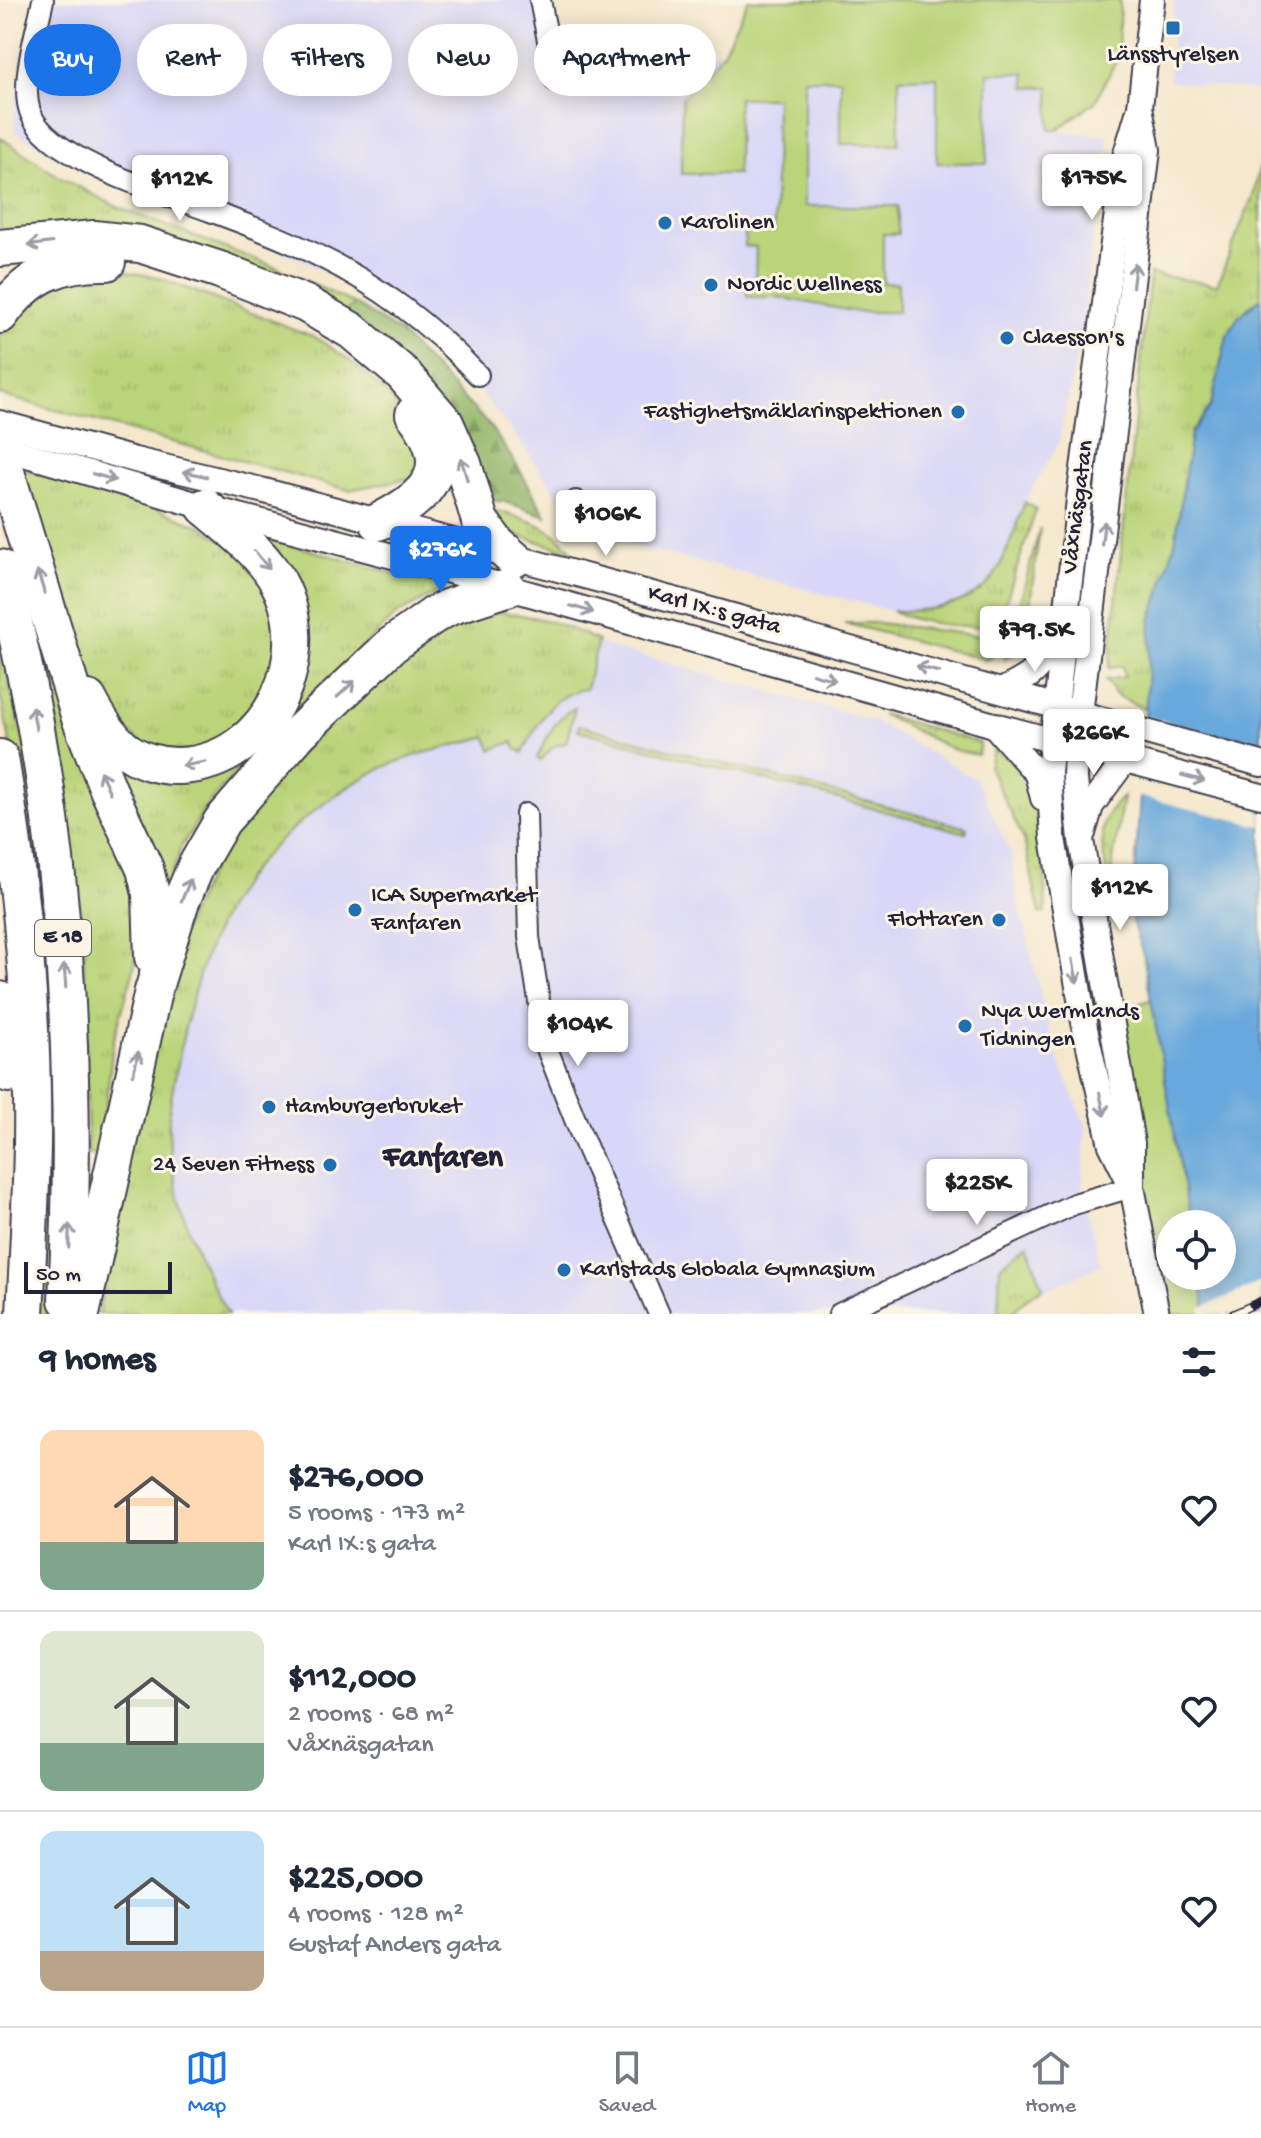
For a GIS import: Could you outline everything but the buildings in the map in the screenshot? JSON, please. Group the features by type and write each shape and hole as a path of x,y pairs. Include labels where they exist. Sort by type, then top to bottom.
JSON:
{"highway":[{"path":"0,248 94,239 140,244 220,270 306,304 352,331 403,374 445,423 463,464 480,521 497,544 511,574 441,611 392,645 300,732 222,821 196,866 180,904 153,991 81,1314"},
{"path":"0,315 20,289 53,269 95,261 125,262 174,274 305,324 353,355 382,380 409,408 430,441 434,470 430,484 410,505 378,522"},
{"path":"10,441 62,654 92,752 145,869 154,929 153,991"},
{"path":"62,654 108,731 124,748 147,761 173,767 192,766 213,760 250,738 282,695 292,644 291,620 285,596 275,576 243,538 205,507"},
{"name":"E 18","path":"0,568 34,716 62,933 72,1148 66,1314"},
{"name":"E 18","path":"0,758 23,938 29,1024 32,1142 25,1314"},
{"path":"0,1000 28,1243"}],"street":[{"path":"43,0 27,80 30,113 45,135 92,165 316,254 390,297 443,337 478,375"},
{"path":"540,0 545,24"},
{"name":"Våxnäsgatan","path":"1132,1187 1111,1145 1085,1028 1053,838 1049,772 1124,160 1140,107 1152,0"},
{"name":"Våxnäsgatan","path":"1140,107 1148,150 1076,747 1075,779 1081,840 1132,1143 1132,1187 1157,1314"},
{"name":"Karl IX:s gata","path":"10,441 205,507 511,574 701,607 1261,764"},
{"name":"Karl IX:s gata","path":"10,441 378,522 511,574 994,725 1261,796"},
{"path":"1003,690 1030,677 1043,664 1067,606"},
{"path":"994,725 1037,774 1053,838"},
{"path":"1081,840 1091,806 1125,760"},
{"path":"526,814 529,937 546,1046 659,1314"},
{"path":"839,1314 1074,1204 1132,1187"}],"shaded area":[{"path":"34,0 540,0 545,24 534,24 534,96 776,98 774,232 756,246 755,285 747,296 777,297 858,312 898,311 898,284 883,283 883,234 898,206 804,206 804,79 841,79 899,144 899,78 937,77 938,163 987,162 987,73 1026,73 1049,87 1050,130 1109,136 1084,317 1059,442 1025,502 996,574 972,596 916,612 892,611 584,533 517,437 465,373 387,304 303,260 91,176 15,132 24,56 24,96 121,96 121,24 30,24"},
{"path":"1174,0 1261,0 1261,91 1169,81"},
{"path":"582,639 874,721 976,779 1011,854 1016,891 1053,1047 1086,1126 1082,1192 1101,1265 1028,1297 1011,1314 228,1314 207,1277 187,1230 174,1174 169,1129 175,1079 196,978 236,892 291,830 330,799 373,773 427,752"}],"green space":[{"path":"748,0 1120,0 1118,57 1095,102 1057,130 1050,130 1049,87 1026,87 1025,73 988,73 987,163 937,163 937,77 899,78 899,144 841,144 841,79 804,79 804,206 898,206 898,234 883,234 883,283 898,283 898,312 858,312 777,297 747,297 747,285 755,285 756,247 745,246 745,232 774,232 776,98 738,98 737,174 681,174 682,98 716,96 716,60 723,52"},
{"path":"0,137 59,177 117,207 278,268 355,304 342,314 309,296 0,233"},
{"path":"1261,159 1261,298 1249,306 1227,336 1211,406 1191,433 1175,543 1151,621 1146,710 1116,695 1106,680 1125,677 1122,666 1109,668 1150,274 1217,285 1254,193"},
{"path":"87,271 123,271 157,277 315,337 349,360 386,393 407,418 422,446 417,482 410,478 349,490 0,395 0,337 6,324 27,295"},
{"path":"355,304 399,332 489,425 546,516 505,502 482,499 342,314"},
{"path":"18,467 137,501 203,527 258,566 282,631 261,710 205,750 152,753 102,707"},
{"path":"1025,502 1036,510 1000,619 993,626 942,624 892,611 936,608 978,592 997,571"},
{"path":"497,511 548,529 573,552 510,533 486,512"},
{"path":"1040,528 1026,633 1017,650 1005,659"},
{"path":"254,534 444,588 395,616 285,721 296,690"},
{"path":"37,597 126,846 141,930 113,1043 100,1155 88,1154 83,924 35,638"},
{"path":"495,612 548,621 598,641 586,689 554,703 540,721 523,753 516,749 513,742 491,750 487,737 413,756 372,773 315,810 279,842 248,876 225,911 200,970 184,1033 169,1121 175,1179 187,1226 228,1314 99,1314 131,1107 167,962 225,840 277,775 401,653 452,621"},
{"path":"844,623 879,623 980,636 989,645 992,657 986,660"},
{"path":"0,644 26,751 49,944 55,1116 48,1314 37,1314 36,935 9,737 0,694"},
{"path":"575,708 566,743 554,746 540,761 537,758 552,729"},
{"path":"881,714 980,743 978,755 954,750"},
{"path":"579,725 967,828 966,833 578,730"},
{"path":"99,741 246,760 208,804 181,847 165,895"},
{"path":"993,750 1007,758 1030,782 1044,856 1046,913 1040,914 1024,840 989,767"},
{"path":"1123,797 1109,886 1103,827 1113,807"},
{"path":"1155,998 1194,1210 1156,1210 1156,1256 1110,1014"},
{"path":"1028,1244 1043,1288 1028,1297 1011,1314 998,1314 1000,1266"},
{"path":"1162,1290 1210,1290 1214,1314 1167,1314"}],"water":[{"path":"1261,298 1261,1314 1206,1314 1202,1290 1236,1290 1236,1210 1188,1210 1143,954 1132,921 1151,621 1175,543 1191,433 1211,406 1227,336 1238,317"}],"pier":[{"path":"1142,715 1261,748 1261,826 1137,796"},
{"path":"1261,1282 1261,1310 1253,1314 1202,1314 1201,1308"}],"railway":[{"path":"1233,1314 1261,1301"}],"place":[{"name":"Länsstyrelsen","path":"1173,28"},
{"name":"Karolinen","path":"665,223"},
{"name":"Nordic Wellness","path":"711,285"},
{"name":"Claesson's","path":"1007,338"},
{"name":"Fastighetsmäklarinspektionen","path":"958,412"},
{"name":"ICA Supermarket Fanfaren","path":"355,910"},
{"name":"Flottaren","path":"999,920"},
{"name":"Nya Wermlands Tidningen","path":"965,1026"},
{"name":"Hamburgerbruket","path":"269,1107"},
{"name":"24 Seven Fitness","path":"330,1165"},
{"name":"Karlstads Globala Gymnasium","path":"564,1270"}],"district":[{"name":"Fanfaren","path":"443,1159"}]}
